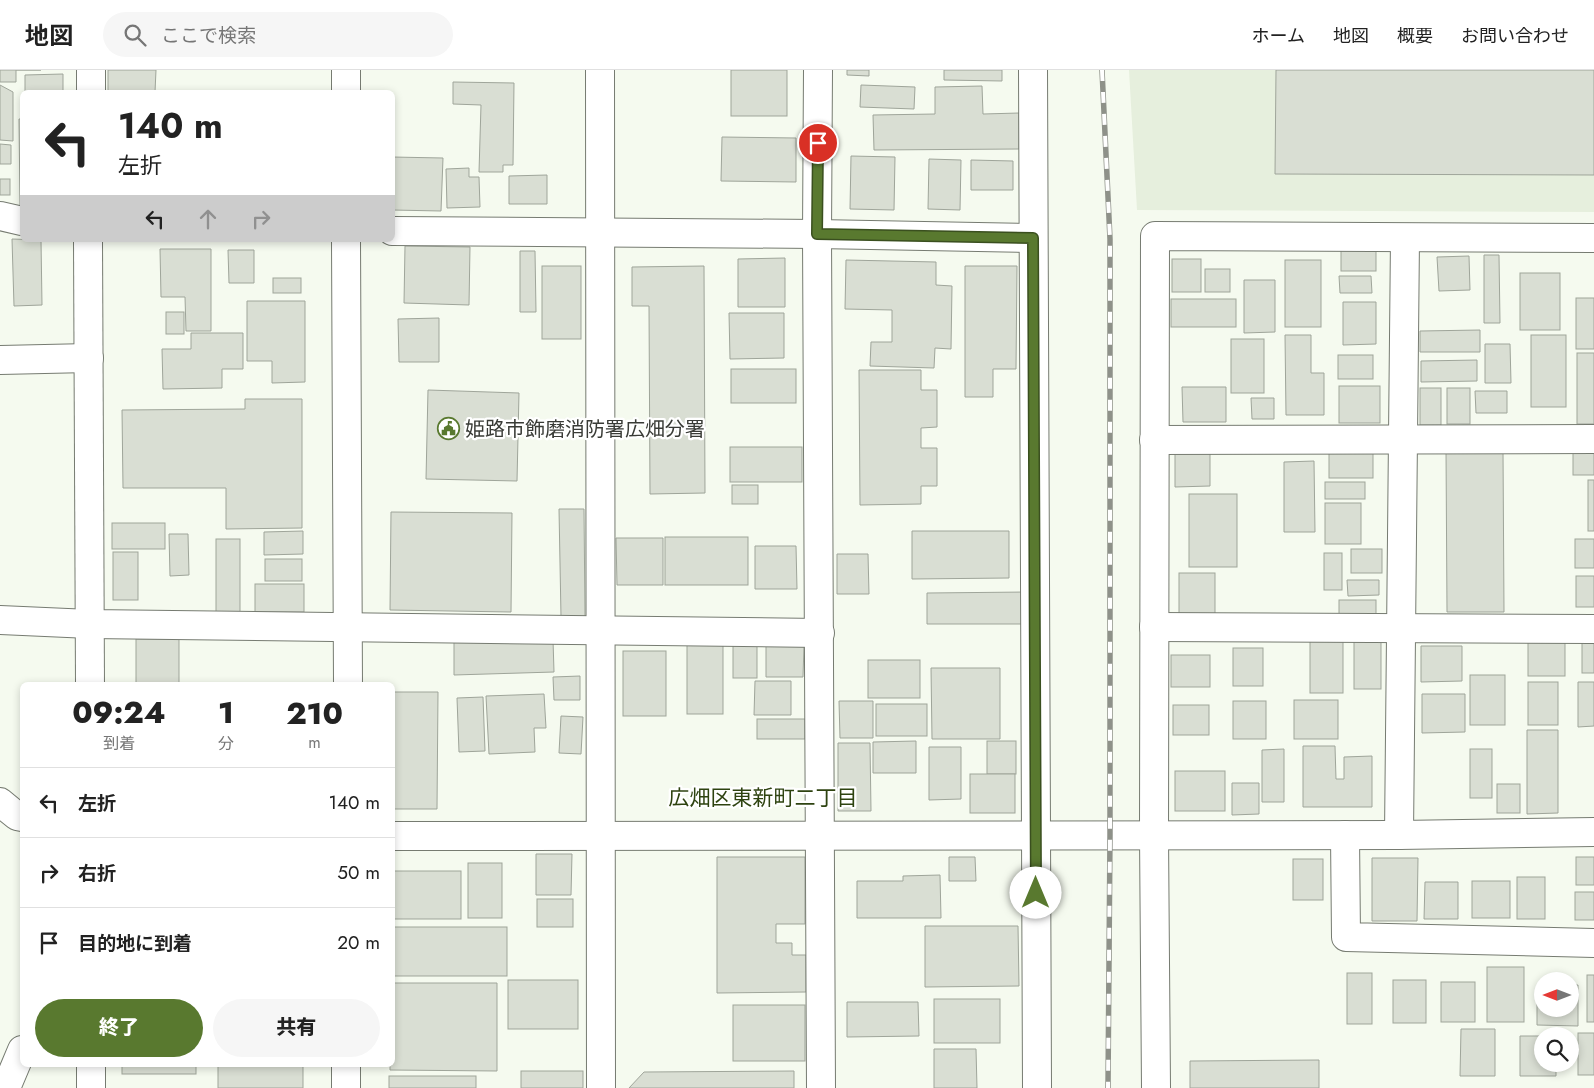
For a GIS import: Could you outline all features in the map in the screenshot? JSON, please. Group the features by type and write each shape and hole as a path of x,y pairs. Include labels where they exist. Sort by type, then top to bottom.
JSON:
{"street":[{"path":"91,70 91,90"},
{"path":"346,70 346,90"},
{"path":"600,70 601,1088"},
{"path":"818,70 821,1088"},
{"path":"1033,70 1036,1088"},
{"path":"0,216 20,221"},
{"path":"395,232 817,234 1033,238"},
{"path":"1156,1088 1154,835 1155,236 1594,238"},
{"path":"1400,835 1405,238"},
{"path":"88,242 90,682"},
{"path":"346,242 348,682"},
{"path":"0,360 89,358"},
{"path":"1154,440 1594,439"},
{"path":"0,620 90,624 820,633"},
{"path":"1154,627 1594,629"},
{"path":"0,802 17,816 20,816"},
{"path":"395,836 1400,835 1594,832"},
{"path":"1344,835 1346,937 1594,943"},
{"path":"6,1088 20,1055"},
{"path":"91,1067 92,1088"},
{"path":"346,1067 346,1088"}],"shaded area":[{"path":"1129,70 1594,70 1594,212 1137,210"}],"building":[{"path":"0,70 16,70 16,82 0,82"},
{"path":"108,70 156,70 155,90 108,90"},
{"path":"731,70 787,70 787,116 731,116"},
{"path":"847,70 869,70 869,76 847,75"},
{"path":"944,70 1002,70 1002,81 944,80"},
{"path":"1276,70 1594,70 1594,175 1275,174"},
{"path":"63,74 63,90 25,90 25,75"},
{"path":"453,82 514,83 513,165 503,165 503,172 479,172 481,105 453,104"},
{"path":"0,85 13,92 13,141 0,140"},
{"path":"861,85 915,87 914,109 860,107"},
{"path":"982,86 983,114 1019,113 1019,149 874,150 873,115 935,114 935,87"},
{"path":"19,119 20,119 20,205"},
{"path":"722,137 796,138 796,182 721,181"},
{"path":"0,144 11,145 11,164 0,164"},
{"path":"851,156 895,157 894,210 850,209"},
{"path":"395,157 443,158 441,211 395,210"},
{"path":"929,159 961,160 960,210 928,209"},
{"path":"971,160 1013,161 1013,190 971,190"},
{"path":"469,168 469,177 479,177 480,207 447,208 446,169"},
{"path":"547,175 547,204 509,204 509,176"},
{"path":"0,179 10,179 10,195 0,195"},
{"path":"12,239 20,239 20,242 41,242 42,305 14,306"},
{"path":"405,246 470,247 469,305 404,303"},
{"path":"160,249 211,249 211,331 186,331 185,297 161,297"},
{"path":"1341,249 1376,249 1376,271 1341,271"},
{"path":"228,250 254,250 254,283 229,283"},
{"path":"520,251 535,251 536,312 520,312"},
{"path":"1484,255 1499,255 1500,323 1484,323"},
{"path":"1469,256 1470,290 1439,291 1437,257"},
{"path":"785,258 785,307 738,307 738,259"},
{"path":"1172,259 1201,259 1201,292 1172,292"},
{"path":"846,260 936,262 936,285 952,286 951,349 935,348 934,368 870,366 871,342 892,342 892,310 845,309"},
{"path":"1285,260 1321,260 1321,327 1285,327"},
{"path":"542,266 581,266 581,339 542,339"},
{"path":"704,266 705,493 650,494 649,306 632,306 632,267"},
{"path":"965,266 1017,266 1016,369 993,369 993,397 965,397"},
{"path":"1205,269 1230,269 1230,292 1205,292"},
{"path":"1520,273 1560,273 1560,330 1520,330"},
{"path":"1339,276 1371,276 1372,293 1340,293"},
{"path":"273,278 301,278 301,293 273,293"},
{"path":"1244,280 1275,280 1275,332 1244,333"},
{"path":"1576,298 1594,298 1594,349 1576,349"},
{"path":"1171,299 1236,299 1236,327 1171,327"},
{"path":"247,301 305,301 305,382 272,383 272,361 247,361"},
{"path":"1343,302 1376,302 1376,344 1343,345"},
{"path":"166,312 184,312 184,334 166,334"},
{"path":"729,313 784,313 784,358 730,359"},
{"path":"439,318 439,362 399,362 398,319"},
{"path":"1480,330 1480,352 1420,352 1420,331"},
{"path":"191,333 243,333 243,369 222,369 222,388 163,389 162,349 191,349"},
{"path":"1285,335 1311,335 1311,373 1324,373 1324,415 1286,415"},
{"path":"1531,335 1566,335 1566,407 1531,407"},
{"path":"1231,339 1264,339 1264,393 1231,393"},
{"path":"1485,344 1510,344 1511,383 1485,383"},
{"path":"1577,353 1594,353 1594,424 1577,424"},
{"path":"1338,355 1373,355 1373,379 1338,379"},
{"path":"1477,360 1477,381 1421,382 1421,361"},
{"path":"731,369 796,369 796,403 731,403"},
{"path":"859,370 921,370 921,390 937,390 937,427 921,428 921,448 937,448 937,486 921,486 921,504 860,505"},
{"path":"1339,386 1380,386 1380,423 1339,423"},
{"path":"1182,387 1226,387 1226,422 1183,422"},
{"path":"1420,388 1441,388 1441,425 1420,425"},
{"path":"1447,388 1470,388 1470,424 1447,424"},
{"path":"428,390 519,393 517,481 426,479"},
{"path":"1475,391 1507,391 1507,413 1476,413"},
{"path":"1251,398 1274,398 1274,419 1252,419"},
{"path":"245,399 302,399 302,528 226,529 226,488 123,488 122,410 245,409"},
{"path":"730,447 802,447 802,482 730,482"},
{"path":"1329,447 1373,447 1373,478 1329,478"},
{"path":"1573,449 1594,449 1594,475 1573,475"},
{"path":"1175,450 1210,450 1210,486 1175,487"},
{"path":"1446,450 1503,450 1504,612 1447,612"},
{"path":"1314,461 1315,532 1284,532 1284,462"},
{"path":"1588,480 1594,480 1594,531 1588,531"},
{"path":"1325,482 1365,482 1365,499 1325,499"},
{"path":"732,485 758,485 758,504 732,504"},
{"path":"1189,494 1237,494 1237,567 1189,567"},
{"path":"1325,503 1361,503 1361,544 1325,544"},
{"path":"559,509 584,509 585,617 561,617"},
{"path":"391,512 512,513 511,612 390,610"},
{"path":"112,523 165,523 165,549 112,549"},
{"path":"303,531 303,554 264,555 264,532"},
{"path":"912,531 1009,531 1009,578 912,579"},
{"path":"169,534 188,534 189,575 170,576"},
{"path":"665,537 748,537 748,585 665,585"},
{"path":"616,538 663,538 663,585 617,585"},
{"path":"216,539 240,539 240,612 216,612"},
{"path":"1575,539 1594,539 1594,568 1575,568"},
{"path":"755,546 796,546 797,589 755,589"},
{"path":"1351,549 1382,549 1382,573 1351,573"},
{"path":"113,552 138,552 138,600 113,600"},
{"path":"1324,553 1342,553 1342,590 1324,590"},
{"path":"837,554 868,554 869,594 837,594"},
{"path":"265,559 302,559 302,581 265,581"},
{"path":"1179,573 1215,573 1215,614 1179,614"},
{"path":"1576,576 1594,576 1594,607 1576,607"},
{"path":"1347,580 1379,580 1379,595 1348,596"},
{"path":"255,584 304,584 304,612 255,612"},
{"path":"1027,592 1027,624 927,624 927,593"},
{"path":"1339,600 1376,600 1376,616 1339,616"},
{"path":"1310,635 1343,635 1343,693 1310,693"},
{"path":"1528,635 1565,635 1565,676 1528,676"},
{"path":"1582,636 1594,636 1594,673 1582,673"},
{"path":"1354,637 1381,637 1381,689 1354,689"},
{"path":"136,639 179,639 179,682 136,682"},
{"path":"553,640 554,672 454,675 454,642"},
{"path":"687,642 723,642 723,714 687,714"},
{"path":"733,642 757,642 757,678 733,678"},
{"path":"766,645 804,645 803,677 766,677"},
{"path":"1421,646 1462,646 1462,681 1421,682"},
{"path":"1233,648 1263,648 1263,686 1233,686"},
{"path":"623,651 666,651 666,716 623,716"},
{"path":"1171,655 1210,655 1210,687 1171,687"},
{"path":"868,660 920,660 920,698 868,698"},
{"path":"931,668 1000,668 1000,739 932,739"},
{"path":"1470,675 1505,675 1505,725 1470,725"},
{"path":"580,676 580,700 554,700 553,677"},
{"path":"755,681 791,681 791,715 754,715"},
{"path":"1528,682 1558,682 1558,725 1528,725"},
{"path":"1578,682 1594,682 1594,726 1578,727"},
{"path":"395,692 438,692 437,809 395,809"},
{"path":"544,694 546,728 534,728 535,752 489,754 486,696"},
{"path":"1422,694 1465,694 1465,732 1422,733"},
{"path":"483,697 485,751 459,752 457,698"},
{"path":"1294,700 1338,700 1338,739 1294,739"},
{"path":"839,701 873,701 873,738 840,738"},
{"path":"1233,701 1266,701 1266,739 1233,739"},
{"path":"876,704 927,704 927,736 876,736"},
{"path":"1173,705 1209,705 1209,735 1173,735"},
{"path":"561,716 583,717 581,754 559,753"},
{"path":"757,719 805,719 805,739 757,739"},
{"path":"1527,730 1558,730 1558,813 1527,814"},
{"path":"916,741 916,773 873,773 873,742"},
{"path":"987,741 1016,741 1016,774 987,774"},
{"path":"838,743 870,743 871,811 838,811"},
{"path":"1303,746 1335,746 1336,779 1344,779 1344,757 1372,756 1372,807 1303,807"},
{"path":"929,747 961,747 961,799 929,800"},
{"path":"1284,749 1284,802 1262,802 1262,750"},
{"path":"1470,749 1492,749 1492,798 1470,798"},
{"path":"1175,771 1225,771 1225,811 1175,811"},
{"path":"970,774 1015,774 1015,813 970,813"},
{"path":"1232,783 1259,783 1259,814 1232,815"},
{"path":"1497,784 1520,784 1520,813 1497,813"},
{"path":"536,854 572,854 571,895 536,895"},
{"path":"717,857 805,857 805,924 776,924 776,943 792,943 792,955 806,955 806,992 717,993"},
{"path":"949,857 975,857 976,881 949,881"},
{"path":"1576,857 1594,857 1594,885 1576,885"},
{"path":"1372,858 1418,858 1417,921 1372,921"},
{"path":"1293,859 1323,859 1323,900 1293,900"},
{"path":"468,863 502,863 502,918 468,918"},
{"path":"395,871 461,871 461,919 395,919"},
{"path":"940,875 941,918 857,918 857,881 903,881 903,876"},
{"path":"1517,877 1545,877 1545,919 1517,919"},
{"path":"1472,881 1510,881 1510,918 1472,918"},
{"path":"1425,882 1458,882 1458,919 1424,919"},
{"path":"1575,892 1594,892 1594,920 1575,920"},
{"path":"537,899 573,899 573,927 537,927"},
{"path":"925,926 1018,926 1019,986 925,987"},
{"path":"395,927 507,927 507,976 395,976"},
{"path":"1487,967 1524,967 1524,1022 1487,1022"},
{"path":"1347,973 1372,973 1372,1024 1347,1024"},
{"path":"1587,975 1594,975 1594,1022 1587,1022"},
{"path":"508,980 578,980 578,1029 508,1029"},
{"path":"1393,980 1426,980 1426,1023 1393,1023"},
{"path":"1441,982 1475,982 1475,1022 1441,1022"},
{"path":"395,983 497,983 497,1071 390,1070 390,1067 395,1067"},
{"path":"934,999 1000,999 1000,1043 934,1043"},
{"path":"847,1002 918,1002 919,1036 847,1037"},
{"path":"733,1005 805,1005 805,1061 733,1061"},
{"path":"1537,1018 1578,1018 1578,1026 1537,1025"},
{"path":"1461,1029 1495,1029 1495,1076 1460,1076"},
{"path":"1579,1033 1594,1033 1594,1075 1578,1075"},
{"path":"1520,1036 1534,1036 1534,1072 1556,1072 1556,1076 1520,1076"},
{"path":"934,1049 976,1049 977,1088 934,1088"},
{"path":"1319,1060 1319,1088 1190,1088 1190,1061"},
{"path":"122,1067 196,1067 196,1074 122,1074"},
{"path":"218,1067 303,1067 303,1088 218,1088"},
{"path":"521,1071 583,1071 583,1088 521,1088"},
{"path":"794,1071 794,1088 629,1088 644,1072"},
{"path":"389,1076 476,1076 476,1088 389,1088"}],"railway":[{"path":"1102,70 1110,239 1108,1088"}],"place":[{"name":"姫路市飾磨消防署広畑分署","path":"449,429"}],"district":[{"name":"広畑区東新町二丁目","path":"763,798"}],"route":[{"path":"818,143 817,234 1033,238 1036,893"}]}
